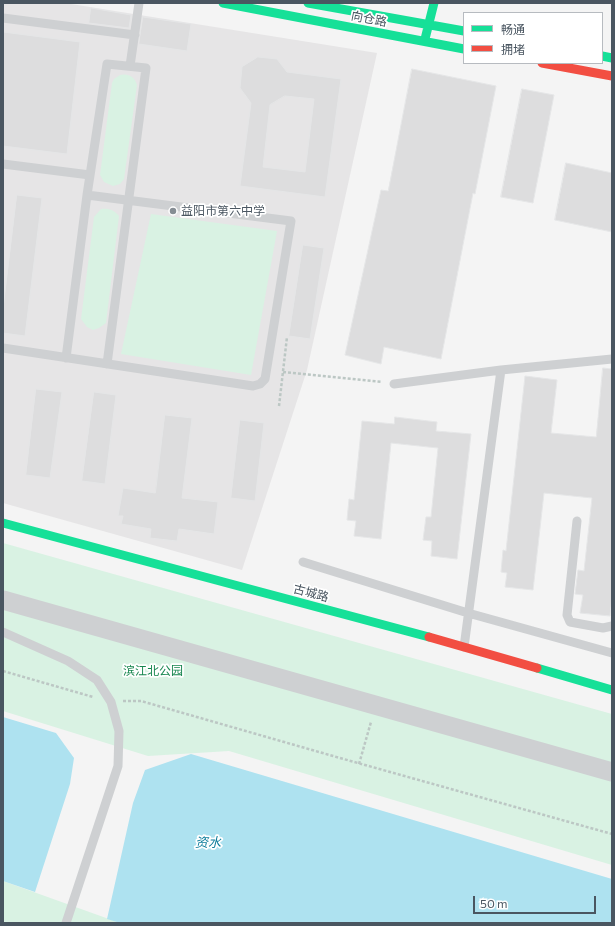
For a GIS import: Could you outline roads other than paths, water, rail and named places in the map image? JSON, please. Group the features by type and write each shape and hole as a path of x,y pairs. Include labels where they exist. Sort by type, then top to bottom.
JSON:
{"street":[{"name":"向仓路","path":"223,3 463,49"},
{"name":"向仓路","path":"308,3 463,31"},
{"path":"425,41 434,3"},
{"path":"547,64 612,76"},
{"name":"古城路","path":"3,523 464,647 612,690"},
{"path":"3,600 612,772"}],"lane":[{"path":"130,66 139,3"},
{"path":"3,18 134,35"},
{"path":"66,358 87,195 107,64 146,68 107,364"},
{"path":"3,164 90,175"},
{"path":"3,348 253,386 260,384 265,379 291,221 87,195"},
{"path":"394,384 501,370 612,359"},
{"path":"464,647 501,370"},
{"path":"576,522 567,615 570,622 603,628 612,626"},
{"path":"303,562 468,613 612,653"},
{"path":"3,632 68,661 97,680 111,702 119,731 118,766 66,923"}],"water":[{"path":"3,717 56,733 74,758 70,784 35,892 3,881"},
{"name":"资水","path":"191,754 612,879 612,923 120,923 107,919 133,803 145,770"}],"place":[{"name":"益阳市第六中学","path":"173,211"}],"park label":[{"name":"滨江北公园","path":"153,671"}]}
